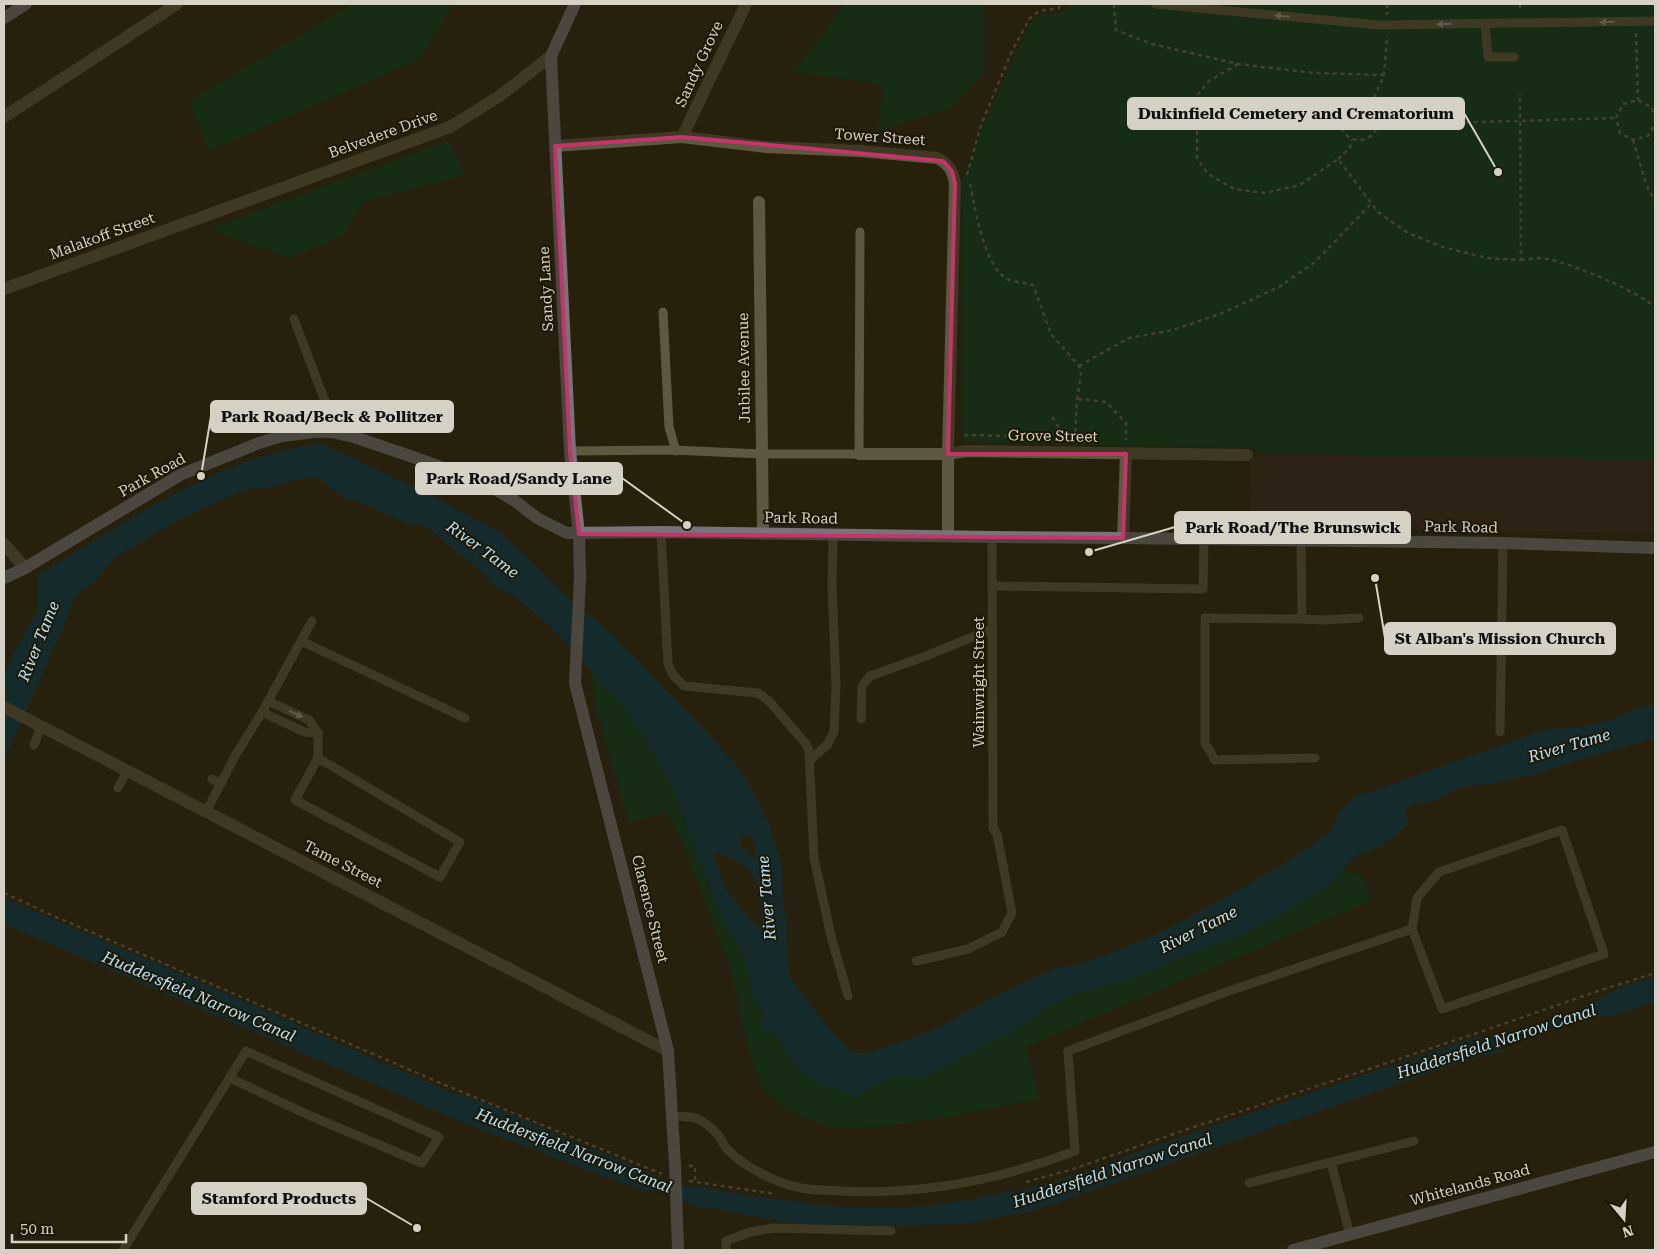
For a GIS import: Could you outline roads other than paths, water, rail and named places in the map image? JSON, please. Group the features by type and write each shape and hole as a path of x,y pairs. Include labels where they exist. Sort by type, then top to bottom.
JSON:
{"main road":[{"path":"4,18 26,4"},
{"name":"Sandy Lane","path":"575,4 551,56 570,451 580,578"},
{"name":"Park Road","path":"4,578 25,568 180,475 259,443 282,436 315,432 331,432 354,437 413,456 465,476 495,489 557,529 567,533 578,534 661,532 1301,540 1655,548"},
{"name":"Clarence Street","path":"580,578 575,683 668,1051 678,1250"},
{"name":"Whitelands Road","path":"1293,1250 1655,1152"}],"street":[{"name":"Sandy Grove","path":"682,137 746,4"},
{"path":"4,117 174,5"},
{"name":"Belvedere Drive","path":"211,214 450,127 501,95 551,56"},
{"name":"Tower Street","path":"555,146 682,137 766,147 860,151 937,158 948,164 952,171 955,192 948,454 948,536"},
{"name":"Jubilee Avenue","path":"759,202 763,534"},
{"name":"Malakoff Street","path":"4,289 211,214"},
{"name":"Grove Street","path":"859,454 948,454 966,451 1247,455"},
{"path":"1123,538 1126,454"},
{"path":"4,544 25,568"},
{"name":"Tame Street","path":"4,707 668,1051"}],"lane":[{"path":"1155,4 1387,25 1655,21"},
{"path":"1486,24 1488,57 1514,57"},
{"path":"570,451 859,454 860,232"},
{"path":"662,312 669,426 676,451"},
{"path":"294,319 326,404 331,432"},
{"path":"661,532 668,664 673,675 684,686 758,694 769,701 806,744 811,759 814,858 830,936 848,996"},
{"path":"811,759 827,745 834,732 836,686 832,587 833,535"},
{"name":"Wainwright Street","path":"916,961 968,949 1002,932 1012,913 997,834 993,828 992,537"},
{"path":"992,586 1204,589 1204,539"},
{"path":"1301,540 1302,619"},
{"path":"1500,732 1503,544"},
{"path":"1315,758 1215,760 1205,743 1205,618 1322,620 1359,618"},
{"path":"206,812 221,784 231,754 262,712 312,621"},
{"path":"861,719 862,686 870,676 992,629"},
{"path":"301,641 465,718"},
{"path":"268,701 309,720 318,733 318,758 295,800 440,877 460,842 318,758"},
{"path":"262,712 304,732 318,733"},
{"path":"34,745 37,724"},
{"path":"118,788 127,771"},
{"path":"212,779 221,784"},
{"path":"1562,830 1604,954 1442,1009 1412,929 1417,898 1438,872 1562,830"},
{"path":"672,1116 695,1118 710,1126 720,1137 725,1147 740,1161 785,1184 814,1190 867,1192 907,1191 977,1180 1040,1164 1075,1151 1068,1050 1230,991 1412,929"},
{"path":"123,1250 246,1051 439,1137 422,1163 306,1114 230,1078"},
{"path":"1249,1183 1414,1141"},
{"path":"1331,1162 1350,1235"},
{"path":"726,1250 726,1241 750,1232 774,1228 891,1231"}],"water":[{"name":"River Tame","path":"320,443 423,491 500,532 564,594 613,635 731,758 747,781 768,821 781,862 789,976 835,1036 855,1053 868,1053 938,1028 992,997 1056,968 1081,964 1144,940 1181,922 1277,868 1306,849 1333,829 1338,813 1357,795 1544,730 1587,726 1610,720 1644,706 1655,705 1655,738 1534,775 1498,783 1460,787 1437,800 1410,805 1405,809 1409,820 1407,825 1381,847 1359,854 1326,887 1255,929 1178,958 1137,977 1062,999 1005,1036 932,1073 919,1078 903,1076 890,1078 862,1093 857,1099 849,1093 813,1080 794,1061 773,1032 761,1029 764,1016 755,998 741,948 725,924 673,788 648,742 629,713 558,634 519,599 496,587 486,576 430,529 408,524 370,506 342,497 319,478 300,479 271,487 247,490 231,496 184,517 117,556 93,583 74,598 65,623 4,761 4,676 14,652 38,610 38,575 173,495 245,462 282,451","holes":["746,835 754,844 755,857 749,857 748,851 740,846 741,836","716,853 720,853 738,862 753,874 759,889 762,914 761,929 751,921 724,886 719,868 713,857"]},
{"name":"Huddersfield Narrow Canal","path":"4,898 443,1089 482,1102 657,1176 660,1179 693,1188 702,1187 750,1196 840,1207 883,1208 925,1206 1042,1185 1460,1042 1480,1036 1498,1037 1575,1012 1620,988 1655,976 1655,1002 1609,1017 1593,1015 1580,1028 1585,1017 1578,1017 1499,1043 1498,1047 1508,1051 1473,1058 1036,1210 970,1223 888,1227 805,1225 696,1206 658,1191 647,1191 619,1182 469,1125 4,924"}],"place":[{"name":"Dukinfield Cemetery and Crematorium","path":"1498,172"},
{"name":"Park Road/Beck & Pollitzer","path":"201,476"},
{"name":"Park Road/Sandy Lane","path":"687,525"},
{"name":"Park Road/The Brunswick","path":"1089,552"},
{"name":"St Alban's Mission Church","path":"1375,578"},
{"name":"Stamford Products","path":"417,1228"}]}
